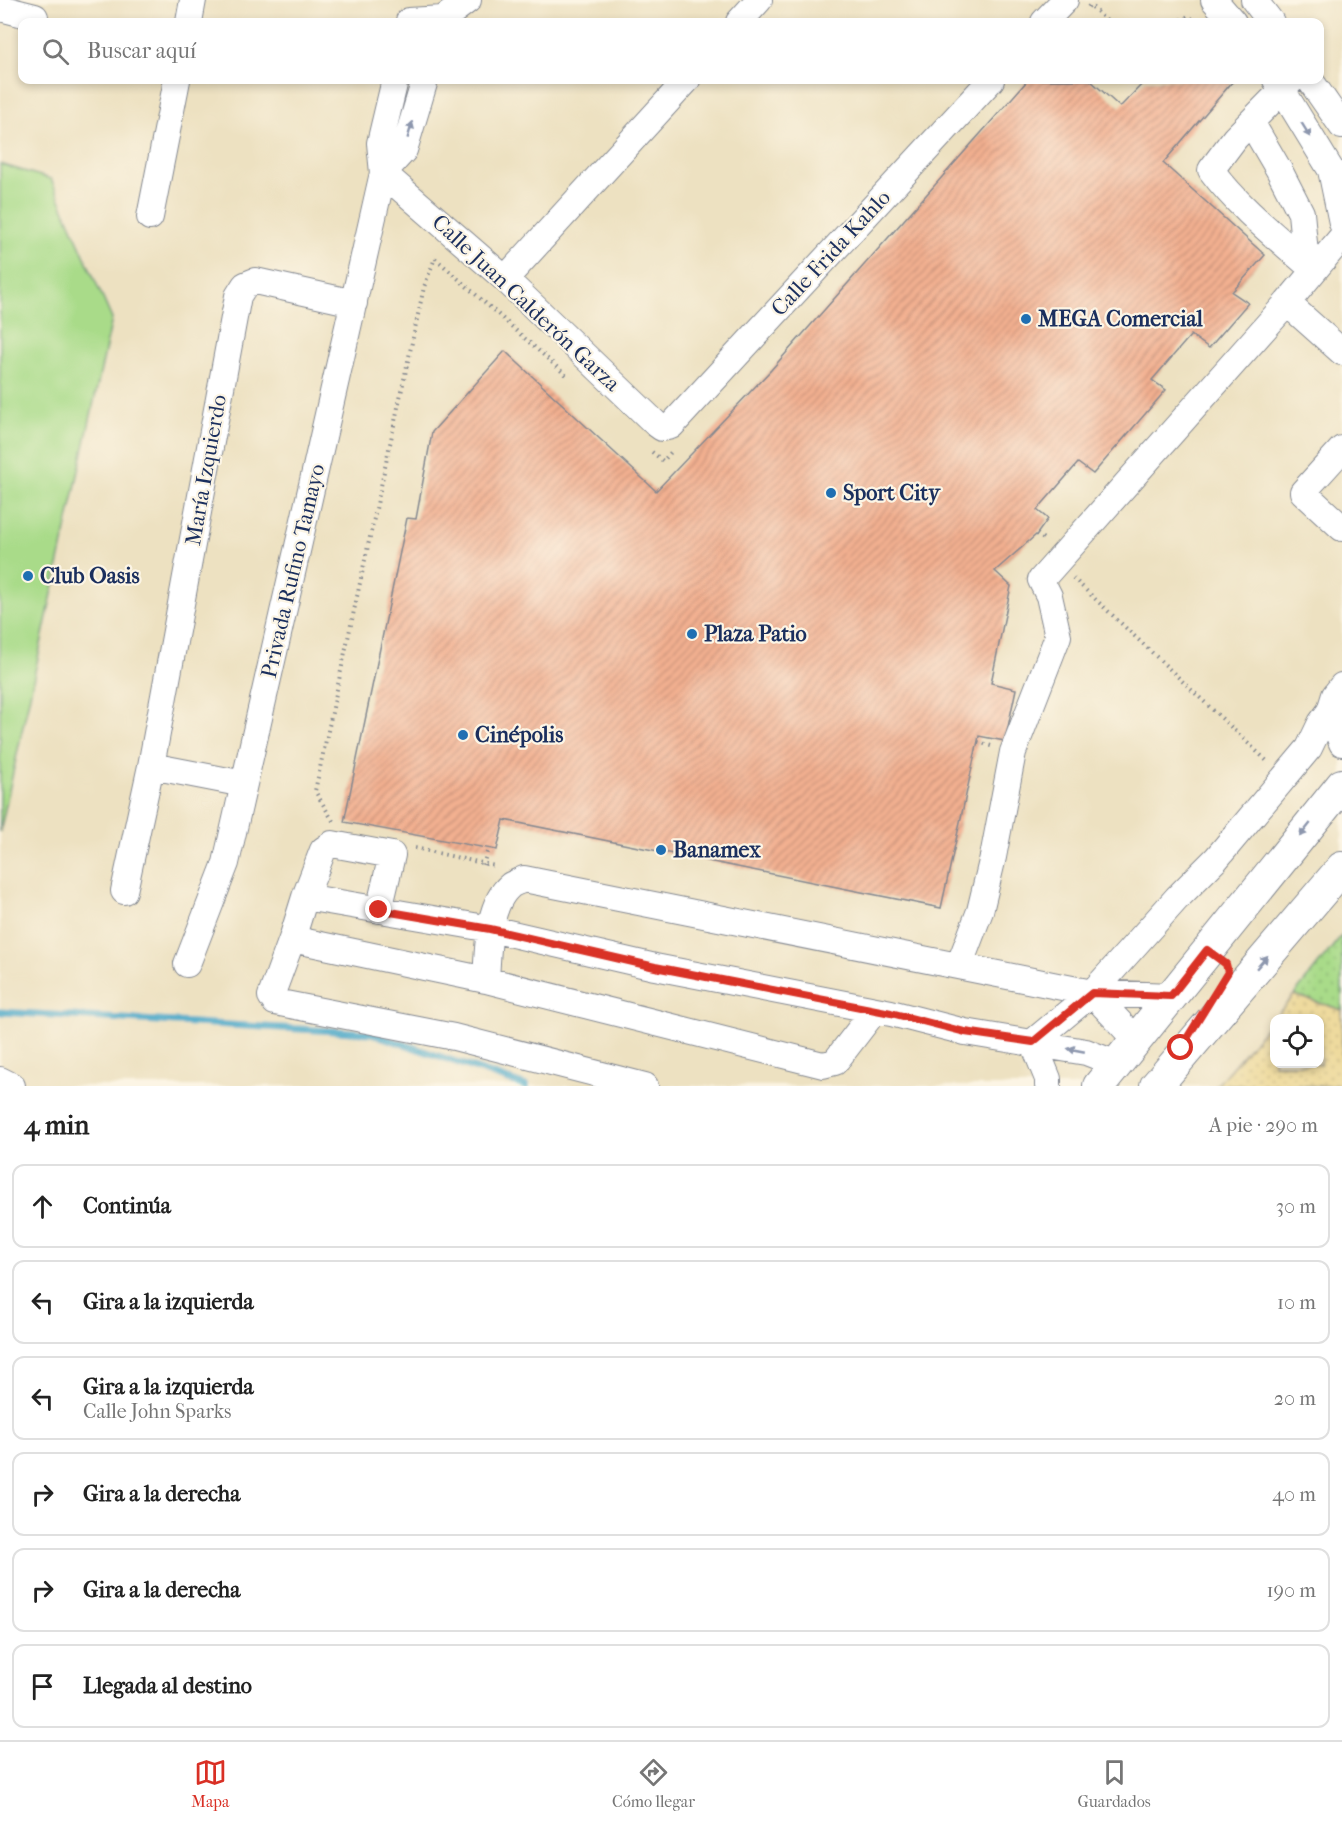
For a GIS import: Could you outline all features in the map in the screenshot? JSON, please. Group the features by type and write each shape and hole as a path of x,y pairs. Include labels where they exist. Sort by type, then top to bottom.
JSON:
{"main road":[{"path":"1117,1063 1342,785"},
{"path":"1157,1084 1342,868"},
{"path":"1157,1084 1228,972 1226,964 1207,950"}],"street":[{"path":"190,18 193,0"},
{"path":"410,15 444,14 468,0"},
{"path":"743,18 759,0"},
{"path":"1214,0 1230,18"},
{"path":"1254,0 1268,18"},
{"path":"1052,18 1073,7"},
{"path":"0,8 36,17"},
{"path":"150,217 176,84"},
{"path":"383,173 380,143 394,84"},
{"path":"383,173 404,150 424,84"},
{"path":"505,279 683,84"},
{"name":"Calle Frida Kahlo","path":"675,435 987,84"},
{"path":"1282,84 1235,138 1211,170 1242,207 1285,247 1310,266"},
{"path":"1284,84 1331,170 1342,223"},
{"path":"1313,84 1342,126"},
{"path":"1251,122 1280,170 1301,213 1310,266"},
{"name":"Calle Juan Calderón Garza","path":"383,173 505,279 655,423 675,435"},
{"name":"Privada Rufino Tamayo","path":"187,964 226,863 383,173"},
{"path":"958,966 980,911 1013,752 1058,636 1048,596 1041,580 1287,303 1310,266 1342,237"},
{"name":"María Izquierdo","path":"124,891 151,766 238,296 245,285 255,281 354,303"},
{"path":"1287,303 1342,352"},
{"path":"1342,448 1303,492 1342,528"},
{"path":"1033,1042 1092,993 1177,898 1216,859 1309,748 1320,723 1330,711 1335,695 1342,687"},
{"path":"1330,711 1342,743"},
{"path":"151,766 244,784"},
{"path":"379,910 392,855 332,844 323,850 271,996 275,1002 454,1037 645,1086"},
{"path":"486,980 492,916 510,885 524,879 1092,993 1171,996"},
{"path":"305,897 490,929 655,967 875,1010 965,1032 1086,1052 1117,1063"},
{"path":"292,939 486,980 823,1065 835,1062 875,1010"},
{"path":"1092,993 1117,1063"},
{"path":"1033,1042 1048,1078 1048,1086"},
{"path":"0,1080 12,1086"}],"path":[{"path":"1073,7 1090,5 1104,18"},
{"path":"339,830 315,791 424,287 435,258 574,382"},
{"path":"650,450 663,461 675,435"},
{"path":"1037,534 1079,567 1072,577 1285,777"},
{"path":"405,846 483,865 505,867"},
{"path":"483,865 488,849"}],"green space":[{"name":"Club Oasis","path":"0,164 51,179 112,319 0,832"},
{"path":"1342,935 1342,1010 1294,995"}],"sand":[{"path":"1294,995 1342,1010 1342,1086 1216,1086 1270,1023 1270,1068 1324,1068 1324,1014 1277,1014"}],"building":[{"name":"Plaza Patio","path":"1024,84 1094,84 1120,107 1142,84 1231,84 1163,163 1265,255 1232,292 1248,303 1209,348 1191,335 1152,380 1166,390 1093,474 1078,463 1037,510 1048,519 1037,534 995,571 1011,586 991,683 1016,689 1005,741 979,736 941,908 504,820 497,850 344,822 407,518 416,519 432,432 505,351 656,491 771,370"}],"waterway":[{"path":"0,1012 371,1033 526,1086"}],"place":[{"name":"MEGA Comercial","path":"1026,319"},
{"name":"Sport City","path":"831,493"},
{"name":"Club Oasis","path":"28,576"},
{"name":"Plaza Patio","path":"692,634"},
{"name":"Cinépolis","path":"463,735"},
{"name":"Banamex","path":"661,850"}],"route":[{"path":"379,910 490,929 655,967 891,1013 965,1032 1033,1042 1092,993 1166,994 1171,996 1207,950 1226,964 1228,972 1181,1048"}]}
